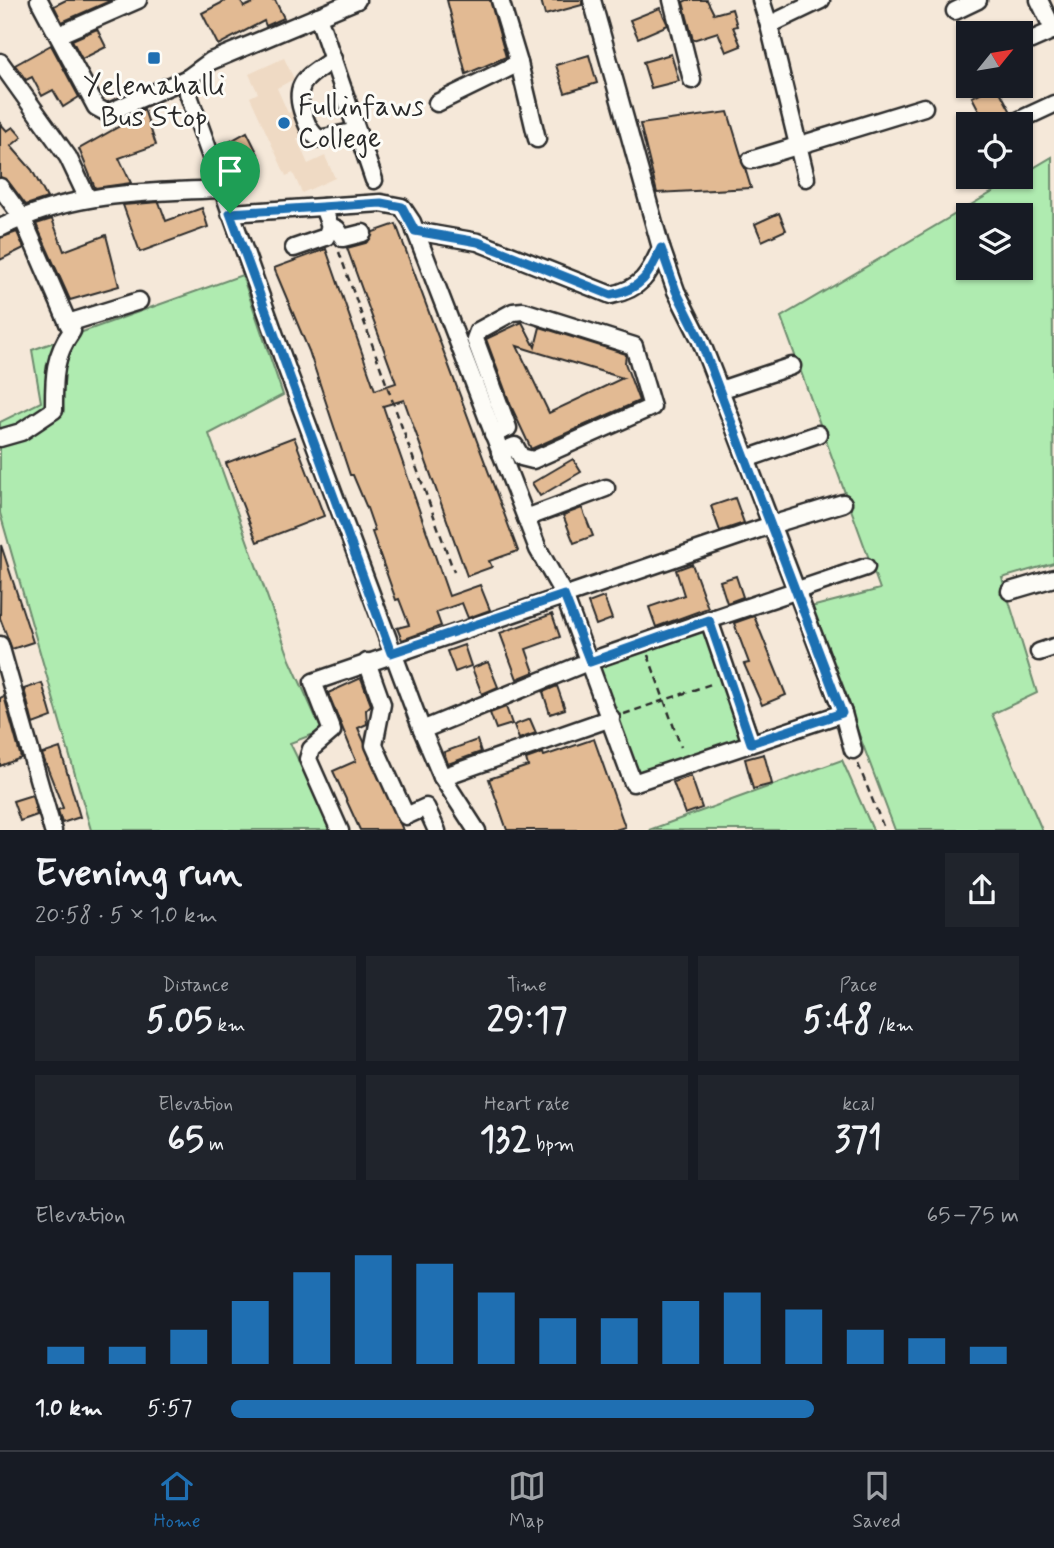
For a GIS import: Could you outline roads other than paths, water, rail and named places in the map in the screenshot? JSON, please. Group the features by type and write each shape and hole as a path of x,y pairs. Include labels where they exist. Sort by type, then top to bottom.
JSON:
{"street":[{"path":"39,0 96,107 107,113 188,78 211,61 357,0"},
{"path":"58,35 138,0"},
{"path":"500,0 519,63 537,139"},
{"path":"592,0 661,248 676,291 700,339 720,390 842,713 853,751"},
{"path":"672,0 692,80"},
{"path":"761,0 806,178"},
{"path":"769,25 821,0"},
{"path":"955,11 978,0"},
{"path":"1033,39 1054,30 1045,5"},
{"path":"318,16 374,180"},
{"path":"333,58 306,79 299,88 298,100 309,132 319,139 357,131"},
{"path":"0,62 68,157 87,197"},
{"path":"437,103 519,63"},
{"path":"188,78 190,102 391,653 442,777 476,830"},
{"path":"1033,114 1054,104"},
{"path":"751,160 924,107"},
{"path":"0,187 22,217 72,331 60,347 54,369 54,410 21,432 0,438"},
{"path":"0,228 22,217 87,197 221,189"},
{"path":"230,213 381,203 402,207 415,231 501,431 526,518 538,549 564,595 633,783 842,713"},
{"path":"294,248 326,237 330,226 323,207"},
{"path":"330,226 337,229 343,238 363,233"},
{"path":"415,231 478,242 611,295 630,291 645,281 661,248"},
{"path":"68,323 139,301"},
{"path":"501,431 475,339 478,331 513,312 523,311 634,346 652,407 533,460 508,449"},
{"path":"720,390 792,366"},
{"path":"746,459 818,434"},
{"path":"526,518 606,488"},
{"path":"340,830 308,759 311,749 332,731 313,682 391,653 843,503"},
{"path":"422,730 590,662 866,567"},
{"path":"1010,591 1054,578"},
{"path":"709,620 751,743"},
{"path":"0,645 53,830"},
{"path":"367,662 382,704 374,745 406,816 426,807 435,826 460,807"},
{"path":"442,777 611,718"}],"place":[{"name":"Yelenahalli Bus Stop","path":"154,58"},
{"name":"Fullinfaws College","path":"284,123"}]}
